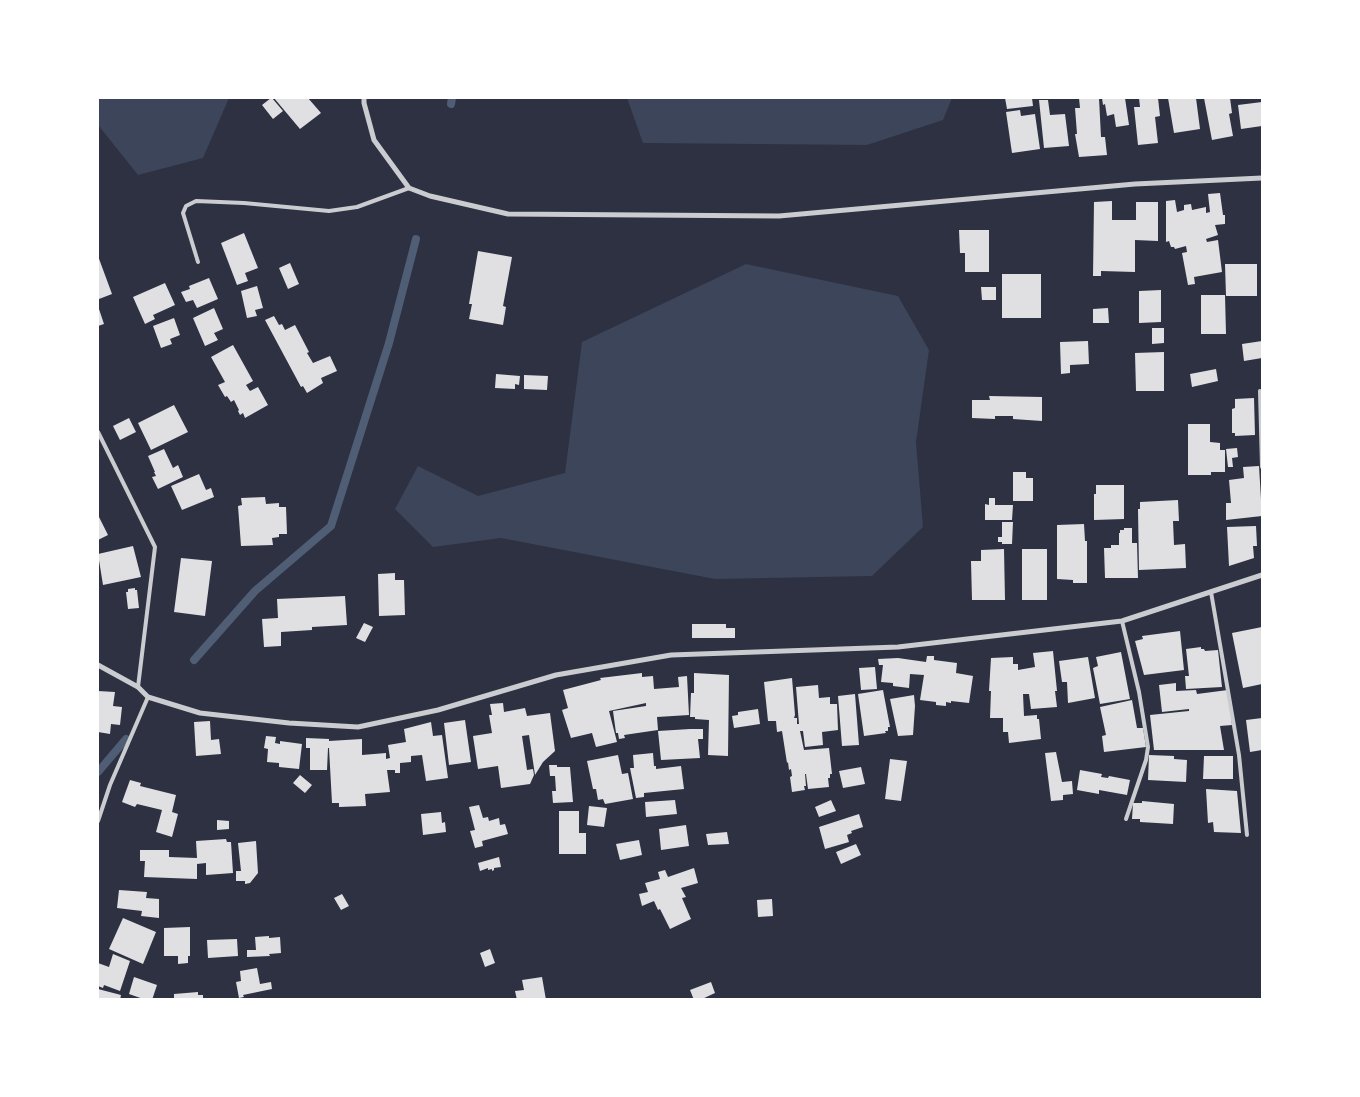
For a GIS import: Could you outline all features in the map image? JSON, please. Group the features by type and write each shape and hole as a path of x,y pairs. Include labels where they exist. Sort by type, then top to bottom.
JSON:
{"street":[{"path":"364,98 374,140 409,188 430,196 508,214 779,216 1136,184 1262,178"},
{"path":"98,665 138,687 148,697 200,714 289,723 358,727 438,710 556,675 672,655 898,647 1122,621 1262,575"}],"lane":[{"path":"198,262 183,213 186,206 196,201 329,210 357,207 409,188"},
{"path":"1260,391 1262,467"},
{"path":"98,432 155,546 138,687"},
{"path":"1211,592 1239,755 1247,835"},
{"path":"1122,621 1139,692 1148,747 1146,760 1126,819"},
{"path":"98,821 110,785 148,697"}],"shaded area":[{"path":"98,98 229,98 203,158 138,175 98,125"},
{"path":"627,98 952,98 943,120 867,145 643,143"},
{"path":"746,264 898,296 929,350 916,442 923,527 872,576 715,579 501,538 433,547 395,509 418,466 478,496 565,473 582,342"}],"building":[{"path":"271,98 283,111 273,119 262,105"},
{"path":"274,98 308,98 321,113 300,129"},
{"path":"1005,98 1032,98 1033,106 1007,109"},
{"path":"1079,98 1099,98 1101,137 1105,137 1107,155 1079,157 1075,134 1077,134 1075,108 1080,108"},
{"path":"1102,98 1125,98 1129,125 1116,127 1114,114 1107,116"},
{"path":"1139,98 1158,98 1160,116 1155,117 1158,143 1138,145 1134,107 1140,107"},
{"path":"1168,98 1196,98 1200,129 1174,133"},
{"path":"1204,98 1230,98 1232,113 1229,114 1233,136 1212,140"},
{"path":"1039,100 1048,100 1050,115 1065,114 1069,146 1044,148"},
{"path":"1262,102 1262,126 1241,129 1238,105"},
{"path":"1020,110 1021,116 1035,114 1040,149 1012,153 1006,112"},
{"path":"1220,193 1225,224 1215,225 1218,235 1206,239 1207,242 1218,240 1222,272 1194,277 1195,284 1188,285 1182,253 1187,252 1186,246 1175,249 1171,247 1169,241 1166,242 1166,201 1175,200 1177,212 1184,210 1184,205 1191,204 1192,210 1206,207 1206,213 1210,212 1208,194"},
{"path":"1112,201 1112,220 1136,220 1136,202 1158,202 1158,241 1135,240 1135,272 1101,271 1101,276 1093,276 1094,202"},
{"path":"959,230 989,230 989,272 965,272 965,253 960,253"},
{"path":"244,233 258,268 245,273 248,281 237,285 221,243"},
{"path":"478,251 512,257 503,306 506,307 503,325 469,319 472,304 469,304"},
{"path":"98,256 112,294 99,299 98,296"},
{"path":"290,263 299,284 288,289 279,268"},
{"path":"1225,264 1257,264 1257,296 1226,296"},
{"path":"1002,274 1041,274 1041,318 1002,318"},
{"path":"209,278 218,299 197,308 193,300 186,302 181,292 190,289 189,286"},
{"path":"165,283 175,305 153,315 155,319 145,324 133,297"},
{"path":"257,286 263,308 255,310 257,316 247,318 241,291"},
{"path":"981,287 996,287 996,300 982,300"},
{"path":"1161,290 1161,322 1139,323 1139,291"},
{"path":"1201,295 1225,295 1226,334 1201,334"},
{"path":"98,306 104,324 98,326"},
{"path":"214,308 223,329 214,333 218,340 205,346 193,318"},
{"path":"1108,308 1109,323 1093,323 1093,309"},
{"path":"274,316 279,325 282,324 285,330 295,325 313,363 330,356 337,371 321,378 323,383 307,393 303,386 301,387 265,320"},
{"path":"174,318 180,335 170,339 172,344 161,348 153,326"},
{"path":"1152,328 1164,328 1164,343 1152,344"},
{"path":"1088,341 1089,364 1070,365 1070,373 1061,374 1060,342"},
{"path":"1262,341 1262,358 1244,361 1242,344"},
{"path":"233,345 253,381 246,385 250,391 258,387 268,405 245,418 243,413 240,415 234,400 231,402 227,396 225,397 218,385 225,382 211,357"},
{"path":"1164,352 1164,391 1136,391 1135,353"},
{"path":"1216,369 1218,381 1192,387 1190,374"},
{"path":"496,374 520,376 519,385 515,384 515,389 495,388"},
{"path":"524,375 548,376 547,390 524,389"},
{"path":"989,396 1042,397 1042,421 1013,419 1013,416 995,416 995,419 972,418 972,400 990,400"},
{"path":"1254,398 1255,435 1235,436 1235,433 1232,433 1232,409 1235,408 1235,399"},
{"path":"174,405 188,432 151,450 138,423"},
{"path":"129,418 136,432 120,440 113,426"},
{"path":"1188,424 1210,424 1210,442 1220,443 1220,450 1225,450 1225,472 1211,472 1211,475 1188,475"},
{"path":"1237,448 1238,457 1232,458 1233,467 1228,467 1226,449"},
{"path":"164,449 173,468 178,465 183,477 158,489 152,477 156,476 148,456"},
{"path":"1259,466 1262,516 1226,520 1226,503 1231,503 1229,480 1244,478 1243,467"},
{"path":"1013,472 1026,472 1026,478 1033,478 1033,501 1013,501"},
{"path":"199,474 206,490 211,488 214,497 182,510 171,486"},
{"path":"1096,485 1124,485 1124,519 1094,520"},
{"path":"265,497 266,504 279,503 279,507 286,507 287,534 279,534 279,537 272,538 273,545 241,546 238,506 242,505 241,498"},
{"path":"989,498 995,498 995,505 1013,505 1012,520 985,520 985,504 989,505"},
{"path":"1178,500 1179,521 1173,521 1174,545 1185,544 1186,568 1139,570 1138,509 1140,509 1140,502"},
{"path":"98,515 108,535 98,540"},
{"path":"1002,522 1013,522 1012,544 998,542 998,537 1002,537"},
{"path":"1084,524 1085,541 1087,541 1087,583 1073,583 1073,580 1057,579 1057,525"},
{"path":"1256,526 1257,546 1253,546 1254,558 1229,566 1227,527"},
{"path":"1124,528 1132,528 1132,543 1137,543 1138,578 1105,578 1104,548 1111,548 1111,545 1119,545 1119,533"},
{"path":"133,546 141,577 103,585 98,554"},
{"path":"1004,549 1005,600 972,600 971,561 981,561 981,550"},
{"path":"1022,549 1047,549 1047,600 1022,600"},
{"path":"181,558 212,561 205,616 174,612"},
{"path":"395,573 395,580 404,580 405,615 379,616 378,574"},
{"path":"135,588 137,590 139,608 128,609 126,592 128,592 128,589"},
{"path":"345,596 347,625 312,627 312,630 281,632 281,646 264,647 262,619 278,618 277,599"},
{"path":"364,623 373,627 365,642 356,638"},
{"path":"692,624 726,624 726,628 735,628 735,638 692,638"},
{"path":"1262,627 1262,684 1243,688 1232,633"},
{"path":"1180,631 1184,670 1144,675 1135,641 1143,639 1142,636"},
{"path":"1201,647 1205,651 1218,650 1222,687 1186,689 1185,676 1189,676 1186,649"},
{"path":"1053,651 1057,707 1031,709 1029,694 1023,694 1024,716 1037,715 1041,739 1009,743 1008,732 1003,732 1003,718 990,718 991,658 1013,657 1013,664 1018,664 1018,670 1035,667 1033,653"},
{"path":"1121,652 1130,699 1100,704 1093,668 1098,666 1096,657"},
{"path":"927,656 934,656 934,660 957,663 956,673 973,676 969,703 951,701 951,703 946,702 946,706 936,705 936,702 920,700 924,675 910,674 909,688 893,686 893,683 881,682 883,665 879,665 878,659 898,658 926,662"},
{"path":"1088,657 1095,698 1068,703 1067,682 1062,682 1059,661"},
{"path":"875,667 877,689 861,690 859,668"},
{"path":"642,673 642,677 653,676 654,689 679,687 678,677 687,676 689,715 657,717 658,730 624,735 625,738 619,739 618,733 616,733 613,711 646,706 646,703 609,711 617,742 596,747 592,733 571,738 562,710 568,708 563,690 601,680 600,678"},
{"path":"694,673 729,675 728,756 708,755 709,720 690,717 691,693 694,693"},
{"path":"792,678 794,718 797,718 797,724 799,724 796,687 818,685 819,698 830,697 830,704 837,704 838,730 822,732 823,745 805,747 803,731 800,731 804,750 829,748 832,774 828,778 829,787 808,789 805,774 805,790 792,792 791,769 789,770 787,763 782,731 777,732 776,721 768,721 764,682"},
{"path":"1176,683 1176,691 1196,690 1197,694 1228,690 1232,725 1220,726 1224,750 1154,750 1150,715 1189,711 1189,709 1162,712 1159,685"},
{"path":"883,690 890,727 888,727 888,731 885,731 886,733 864,736 858,694"},
{"path":"98,691 115,692 113,706 122,707 120,725 111,724 110,734 98,732"},
{"path":"855,694 859,745 842,746 838,696"},
{"path":"914,695 913,735 898,736 890,699"},
{"path":"1132,700 1137,728 1143,728 1146,747 1104,752 1102,736 1106,735 1100,707"},
{"path":"503,703 504,712 525,708 527,716 550,713 555,751 543,762 535,775 529,735 522,736 527,770 533,769 534,775 530,784 501,788 498,766 478,769 473,736 492,733 489,715 492,715 490,704"},
{"path":"758,709 760,724 734,728 732,716 738,715 738,712"},
{"path":"1262,718 1262,750 1250,752 1246,720"},
{"path":"465,720 471,762 449,765 444,723"},
{"path":"210,721 211,740 219,739 221,754 196,756 194,722"},
{"path":"431,722 433,736 442,735 448,778 426,781 422,755 411,756 411,762 400,763 400,773 395,773 395,770 387,770 390,792 365,794 366,806 339,807 339,803 332,803 329,748 327,770 310,770 310,748 306,748 306,738 329,739 329,741 362,739 362,755 386,753 386,759 390,758 388,745 406,742 404,729"},
{"path":"703,729 703,739 698,739 700,758 661,760 658,731"},
{"path":"266,736 276,737 275,743 280,744 280,741 302,744 299,769 279,767 279,763 267,762 268,749 264,748"},
{"path":"1056,752 1062,782 1072,781 1073,794 1063,795 1063,800 1051,801 1045,753"},
{"path":"653,753 656,769 681,766 684,789 644,793 644,797 636,798 630,768 634,768 633,755"},
{"path":"618,755 622,774 628,773 633,799 605,804 603,799 598,800 596,789 593,789 587,761"},
{"path":"1149,755 1174,756 1174,759 1187,760 1186,782 1148,780"},
{"path":"1204,756 1233,756 1233,779 1203,779"},
{"path":"890,759 907,761 901,801 885,799"},
{"path":"549,765 570,767 573,802 553,803 552,791 556,791 555,776 550,776"},
{"path":"861,767 865,784 843,788 839,771"},
{"path":"1080,770 1102,774 1101,777 1108,778 1109,776 1130,780 1127,795 1099,790 1099,794 1077,790"},
{"path":"300,775 312,785 305,793 293,783"},
{"path":"130,780 141,783 140,786 176,795 172,812 178,814 172,837 156,832 162,810 137,804 135,807 122,802"},
{"path":"1206,789 1237,791 1241,833 1214,832 1213,822 1208,823"},
{"path":"675,800 677,814 646,817 645,802"},
{"path":"831,800 836,811 819,817 815,807"},
{"path":"1142,801 1174,804 1173,824 1140,822 1140,819 1132,819 1133,803 1142,803"},
{"path":"479,805 483,818 488,817 489,821 499,818 500,825 505,824 508,834 482,841 483,846 475,848 470,831 475,830 469,807"},
{"path":"589,806 607,808 604,827 587,825"},
{"path":"559,811 579,811 579,833 586,833 586,854 559,854"},
{"path":"441,812 442,823 445,822 446,832 423,835 421,814"},
{"path":"859,814 863,827 851,831 852,833 847,835 849,842 825,849 819,827"},
{"path":"217,820 229,821 229,829 217,830"},
{"path":"686,825 689,846 661,850 659,829"},
{"path":"727,832 729,844 708,845 706,834"},
{"path":"226,839 227,842 231,842 233,873 206,875 206,863 197,864 197,879 144,877 145,861 140,861 140,850 169,850 169,857 197,858 196,841"},
{"path":"639,840 642,855 620,860 616,844"},
{"path":"256,841 258,873 250,883 245,884 245,881 236,881 236,871 241,871 238,843"},
{"path":"856,844 861,855 841,864 836,852"},
{"path":"499,857 501,867 494,868 492,871 492,869 488,870 488,868 480,871 478,863"},
{"path":"694,868 698,883 681,888 686,897 682,898 691,919 670,929 654,901 642,906 639,894 648,892 645,883 660,879 658,872 665,870 668,877"},
{"path":"119,890 147,892 146,898 159,899 159,918 141,916 142,911 117,908"},
{"path":"342,894 349,906 341,910 334,898"},
{"path":"772,899 773,916 758,917 757,900"},
{"path":"123,918 156,932 143,964 109,949"},
{"path":"190,927 190,956 188,956 188,963 178,964 178,956 164,956 164,928"},
{"path":"269,936 269,938 280,937 281,953 269,954 270,956 247,957 247,950 256,950 255,937"},
{"path":"237,939 238,956 208,958 207,940"},
{"path":"490,949 495,963 485,967 480,953"},
{"path":"113,954 130,961 120,991 104,985 103,988 98,986 98,963 109,967"},
{"path":"257,968 260,984 271,982 272,989 243,995 244,997 239,998 236,982 241,981 240,971"},
{"path":"134,977 157,985 152,1000 146,1000 129,994"},
{"path":"542,977 546,1000 517,1000 515,991 524,990 522,980"},
{"path":"711,982 715,993 700,1000 694,1000 690,990"},
{"path":"98,989 121,995 120,1000 98,1000"},
{"path":"198,992 198,995 203,995 203,1000 174,1000 174,994"}],"waterway":[{"path":"451,104 452,98"},
{"path":"194,660 255,591 331,526 389,343 416,239"},
{"path":"98,772 126,739"}]}
